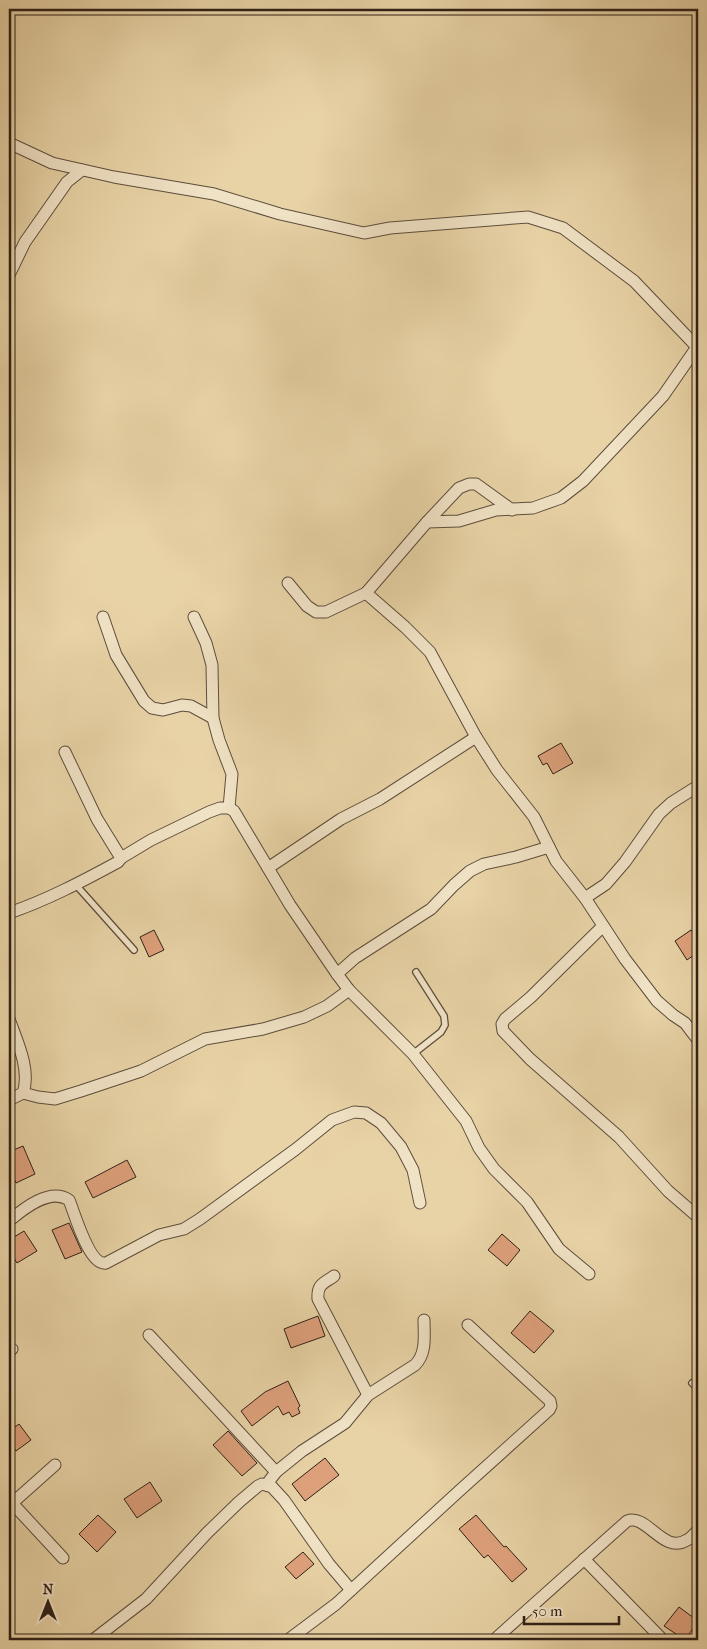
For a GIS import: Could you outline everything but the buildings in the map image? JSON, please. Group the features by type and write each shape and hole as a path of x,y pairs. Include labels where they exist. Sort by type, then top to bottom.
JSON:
{"street":[{"path":"9,143 52,163 114,177 214,194 280,214 364,233 390,228 528,217 563,228 634,281 698,347 664,396 583,481 561,498 533,508 496,510 459,521 426,522"},
{"path":"9,275 25,242 56,197 67,182 82,170"},
{"path":"288,583 307,606 316,612 326,612 366,593 426,522 459,488 468,484 476,484 512,510"},
{"path":"366,593 430,652 476,737 496,770 534,818 556,862 585,898 625,959 657,1001 685,1023 698,1040"},
{"path":"103,617 116,655 148,705 152,708 163,710 182,705 191,706 213,718"},
{"path":"194,617 206,643 212,665 213,718 232,774 229,808"},
{"path":"268,868 341,819 380,799 476,737"},
{"path":"65,752 97,819 121,858"},
{"path":"585,898 606,884 625,862 660,814 671,804 698,786"},
{"path":"9,913 25,908 76,885 118,862 121,858 151,840 209,812 220,808 229,808 234,811 290,905 337,974 350,990 413,1054 466,1121 479,1148 494,1169 528,1202 559,1249 589,1274"},
{"path":"337,974 355,958 431,909 470,871 484,864 549,847"},
{"path":"603,926 531,997 505,1019 502,1024 503,1031 530,1059 619,1137 668,1191 698,1217"},
{"path":"9,1100 23,1093 55,1099 81,1091 141,1071 205,1039 263,1029 304,1017 327,1006 350,990"},
{"path":"9,1019 25,1072 23,1093"},
{"path":"9,1221 43,1199 63,1196 69,1200 90,1252 97,1261 102,1264 106,1263 159,1235 184,1229 296,1149 332,1120 354,1112 366,1113 381,1123 401,1147 413,1170 420,1203"},
{"path":"334,1276 320,1286 318,1299 368,1395"},
{"path":"93,1640 146,1600 239,1502 258,1486 267,1484 276,1472 302,1451 345,1423 368,1395 416,1365 421,1359 424,1349 424,1320"},
{"path":"288,1640 329,1610 552,1406 550,1401 468,1325"},
{"path":"148,1335 276,1472"},
{"path":"55,1465 11,1504 63,1558"},
{"path":"267,1484 284,1500 329,1564 351,1590"},
{"path":"494,1640 631,1519 638,1521 672,1543 680,1543 687,1540 698,1530"},
{"path":"584,1559 663,1640"}],"lane":[{"path":"76,885 134,950"},
{"path":"413,1054 441,1032 444,1025 444,1016 416,972"},
{"path":"692,1383 698,1389"}]}
